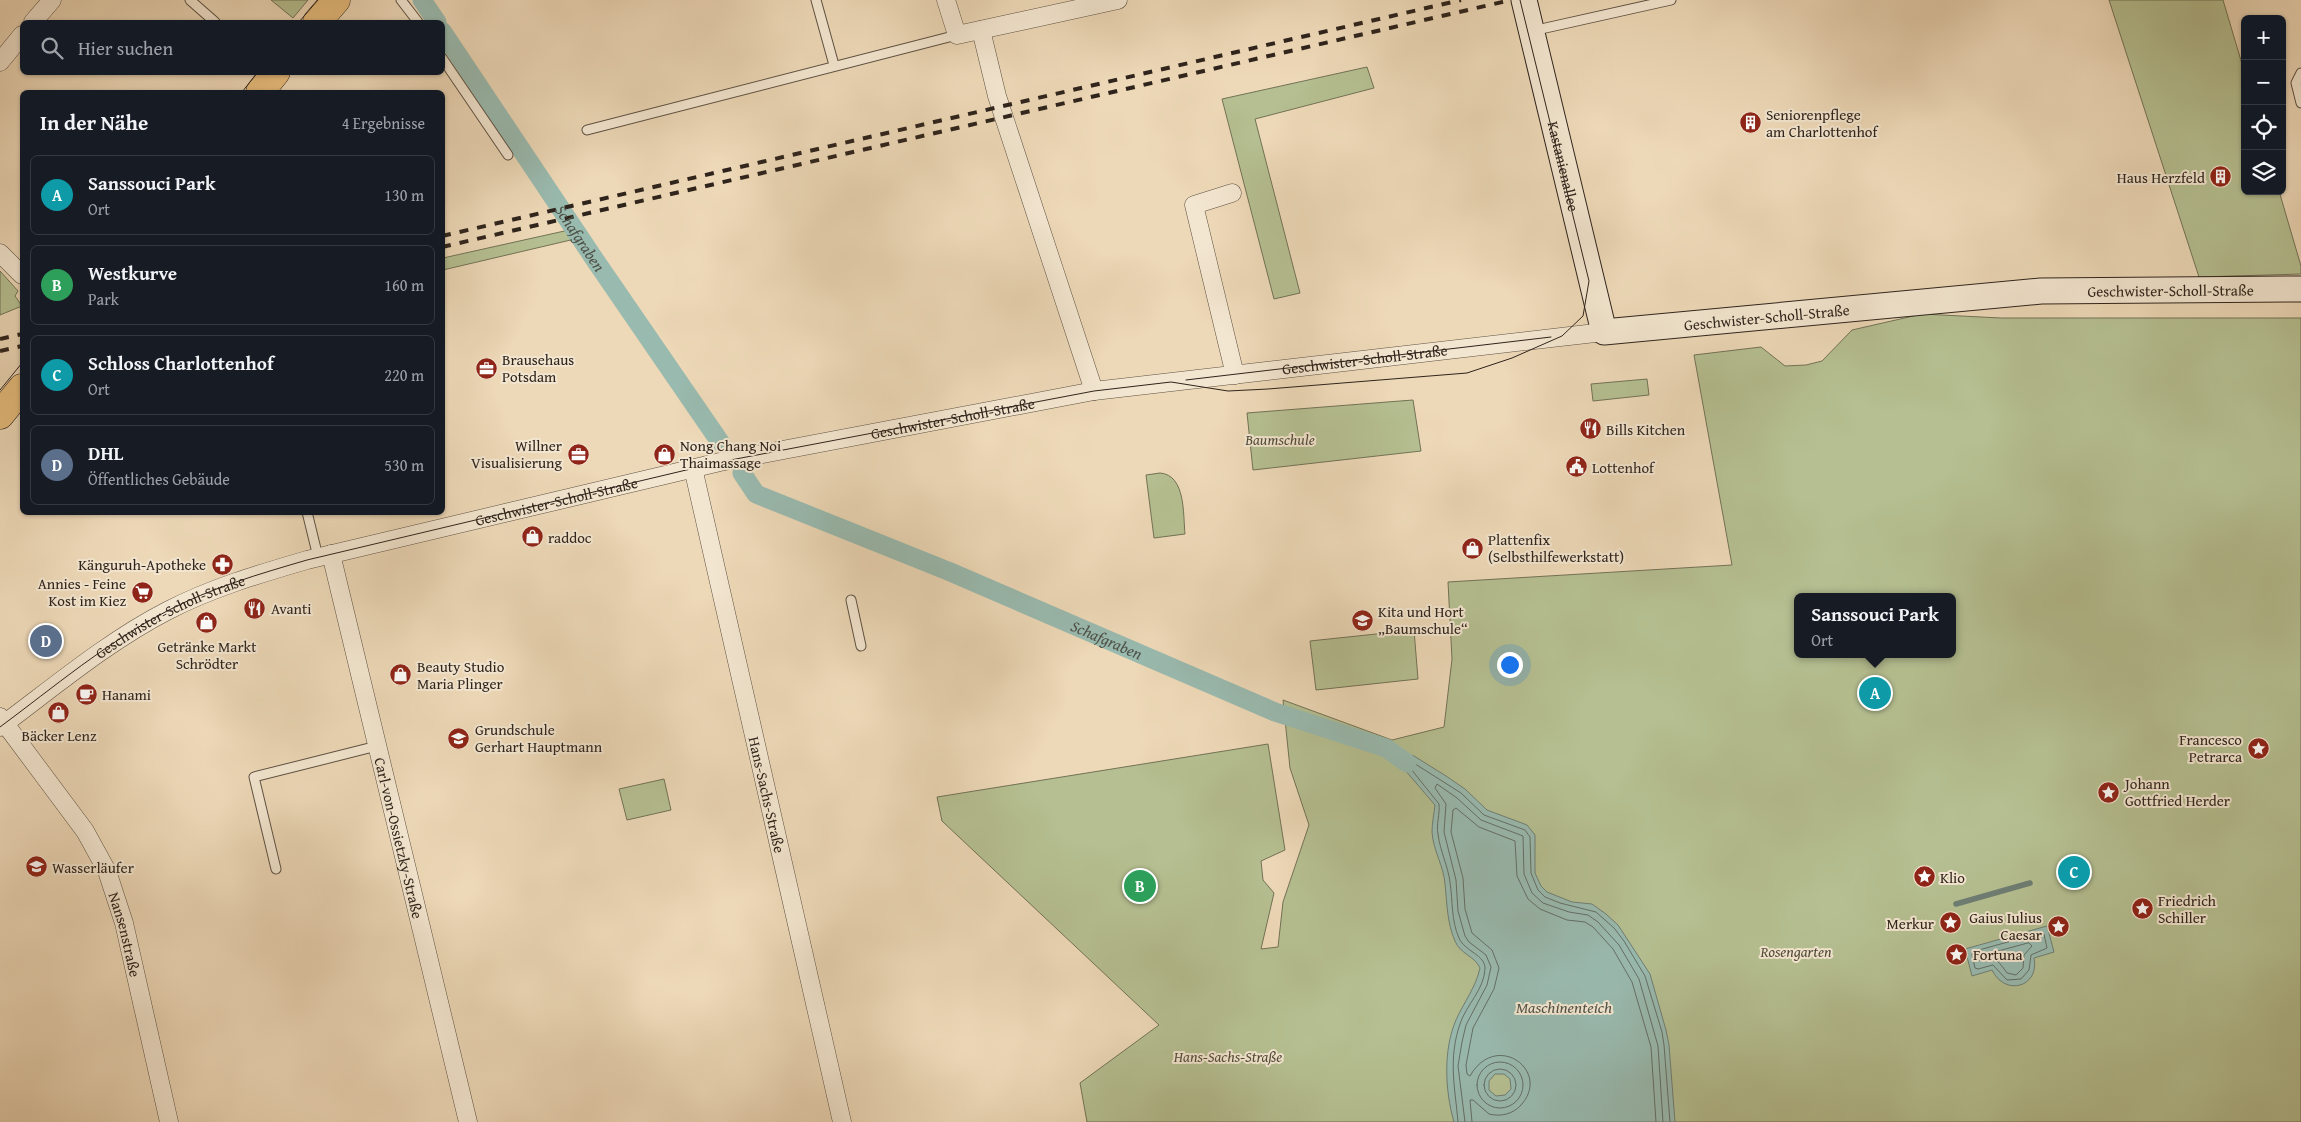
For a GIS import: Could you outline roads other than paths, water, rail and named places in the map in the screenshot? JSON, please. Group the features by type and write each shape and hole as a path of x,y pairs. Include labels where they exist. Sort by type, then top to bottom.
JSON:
{"main road":[{"path":"319,20 336,0"},
{"path":"0,415 20,390"}],"street":[{"path":"35,20 52,0"},
{"path":"946,0 957,35 1118,0"},
{"name":"Kastanienallee","path":"1524,0 1604,332"},
{"path":"981,30 998,96 1094,391"},
{"path":"0,62 20,37"},
{"path":"1232,192 1194,205 1235,375"},
{"path":"0,253 20,273"},
{"name":"Geschwister-Scholl-Straße","path":"2,723 128,633 166,612 246,578 325,556 720,462 1094,391 1604,332 2041,291 2301,290"},
{"name":"Hans-Sachs-Straße","path":"693,468 842,1122"},
{"name":"Carl-von-Ossietzky-Straße","path":"325,556 376,746 468,1122"},
{"name":"Nansenstraße","path":"2,723 85,831 107,871 124,922 169,1122"}],"lane":[{"path":"190,0 213,20"},
{"path":"401,0 416,20"},
{"path":"816,0 834,65"},
{"path":"1532,31 1671,0"},
{"path":"587,130 834,65 957,35"},
{"path":"445,62 508,155"},
{"path":"2301,73 2296,83 2301,102"},
{"path":"308,515 325,556"},
{"path":"851,600 861,646"},
{"path":"276,868 254,777 376,746"}],"water":[{"name":"Maschinenteich","path":"1386,748 1414,756 1465,789 1487,810 1527,825 1535,835 1535,873 1541,886 1547,892 1572,902 1592,904 1618,925 1650,974 1669,1045 1675,1122 1454,1122 1447,1084 1449,1044 1456,1020 1473,988 1480,968 1457,945 1450,927 1443,871 1433,839 1432,829 1435,805","holes":["1495,1074 1504,1074 1510,1079 1511,1089 1505,1095 1496,1096 1489,1090 1489,1081"]},
{"path":"2047,926 2054,952 2034,958 2032,976 2027,982 2013,986 2005,984 1992,970 1972,976 1965,949"}],"waterway":[{"name":"Schafgraben","path":"422,0 436,20"},
{"name":"Schafgraben","path":"445,35 595,260 720,442"},
{"name":"Schafgraben","path":"742,473 756,494 948,571 1275,712 1386,748 1407,763"},
{"path":"1956,904 2030,883"}],"tram line":[{"path":"301,20 318,0"},
{"path":"0,727 102,651 167,611 218,588 307,560 720,462 1094,391 1171,382 1228,391 1467,373 1512,358 1562,336 1583,316 1589,281 1520,0"},
{"path":"244,90 256,75"},
{"path":"1186,380 1551,337"},
{"path":"0,390 20,365"}],"railway":[{"path":"445,235 1461,0"},
{"path":"445,246 1511,0"},
{"path":"0,339 20,334"},
{"path":"0,351 20,346"}],"place":[{"name":"Seniorenpflege am Charlottenhof","path":"1750,123"},
{"name":"Haus Herzfeld","path":"2221,177"},
{"name":"Brausehaus Potsdam","path":"486,368"},
{"name":"Bills Kitchen","path":"1590,429"},
{"name":"Willner Visualisierung","path":"578,454"},
{"name":"Nong Chang Noi Thaimassage","path":"664,454"},
{"name":"Lottenhof","path":"1576,467"},
{"name":"raddoc","path":"532,537"},
{"name":"Plattenfix (Selbsthilfewerkstatt)","path":"1472,548"},
{"name":"Känguruh-Apotheke","path":"222,564"},
{"name":"Annies - Feine Kost im Kiez","path":"142,592"},
{"name":"Avanti","path":"255,608"},
{"name":"Kita und Hort „Baumschule“","path":"1362,620"},
{"name":"Getränke Markt Schrödter","path":"207,623"},
{"name":"DHL","path":"46,641"},
{"name":"Beauty Studio Maria Plinger","path":"401,675"},
{"name":"Sanssouci Park","path":"1875,693"},
{"name":"Hanami","path":"86,694"},
{"name":"Bäcker Lenz","path":"59,712"},
{"name":"Grundschule Gerhart Hauptmann","path":"459,738"},
{"name":"Francesco Petrarca","path":"2258,748"},
{"name":"Johann Gottfried Herder","path":"2109,792"},
{"name":"Wasserläufer","path":"36,867"},
{"name":"Schloss Charlottenhof","path":"2074,872"},
{"name":"Klio","path":"1924,877"},
{"name":"Westkurve","path":"1140,886"},
{"name":"Friedrich Schiller","path":"2142,909"},
{"name":"Merkur","path":"1950,923"},
{"name":"Gaius Iulius Caesar","path":"2058,926"},
{"name":"Fortuna","path":"1957,954"}],"park label":[{"name":"Baumschule","path":"1280,439"},
{"name":"Rosengarten","path":"1796,951"}]}
